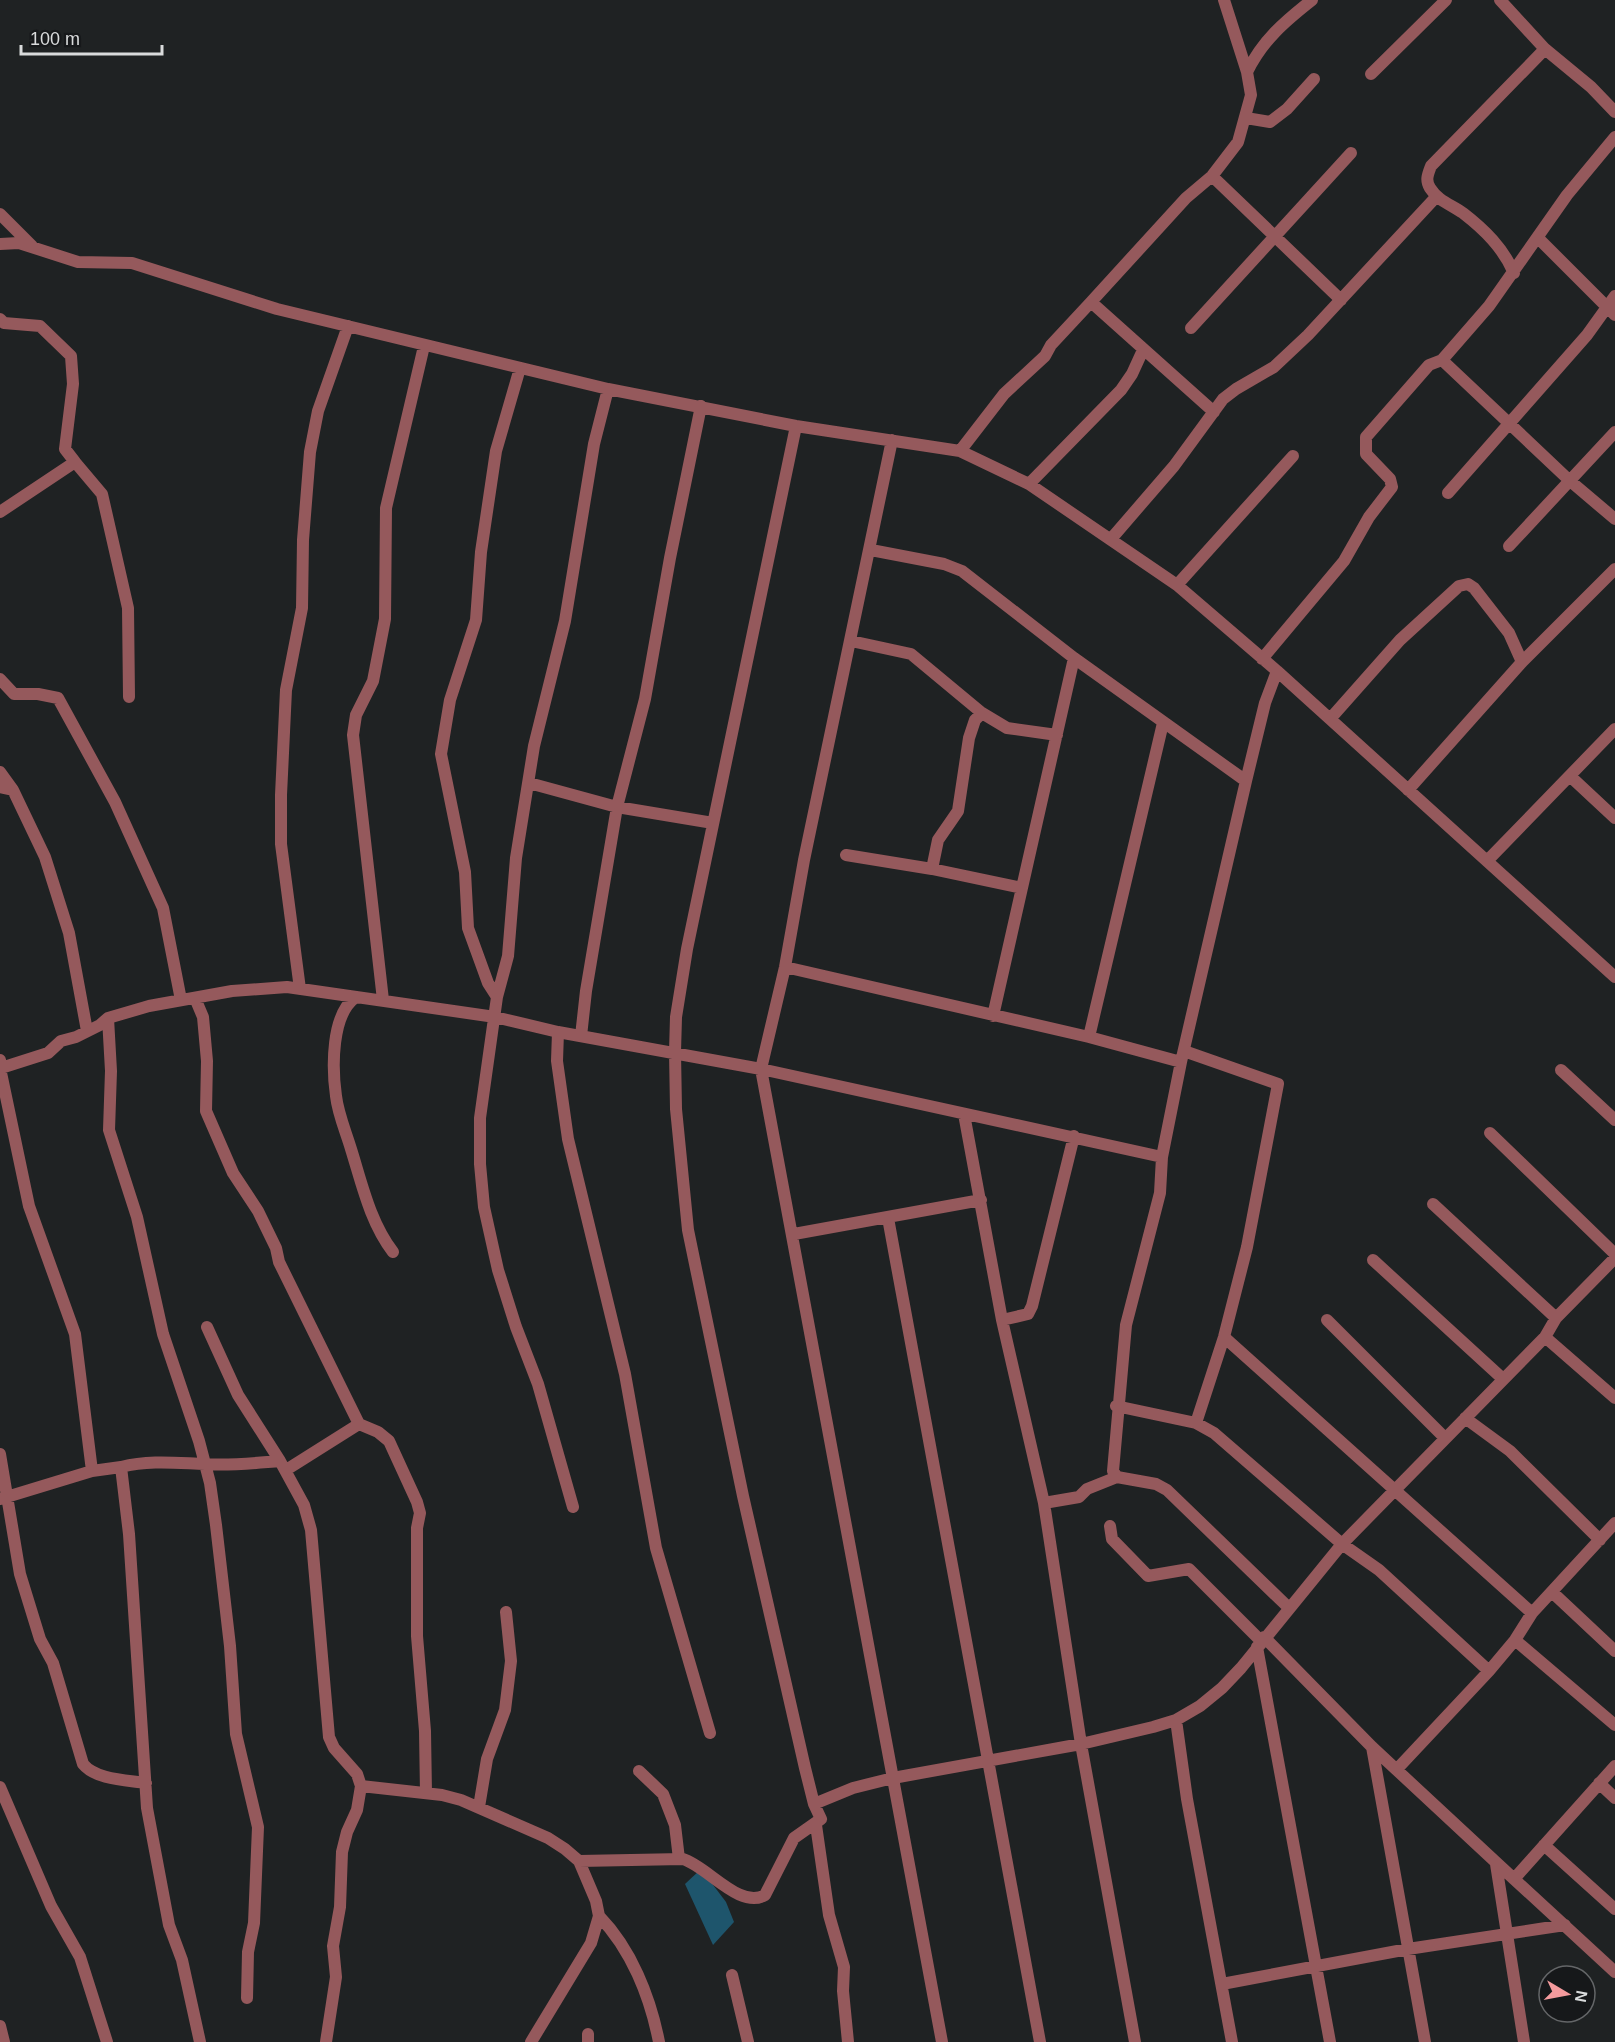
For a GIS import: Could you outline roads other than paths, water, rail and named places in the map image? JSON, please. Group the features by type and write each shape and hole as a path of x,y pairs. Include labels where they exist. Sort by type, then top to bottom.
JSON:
{"street":[{"path":"960,451 1004,394 1045,356 1051,345 1186,198 1212,176 1238,142 1251,95 1247,72 1224,0"},
{"path":"1247,72 1259,49 1272,32 1312,0"},
{"path":"1371,74 1446,0"},
{"path":"1500,0 1545,49 1615,112"},
{"path":"1514,273 1506,254 1462,212 1436,196 1428,185 1427,176 1431,166 1545,49"},
{"path":"1246,118 1270,122 1287,108 1314,79"},
{"path":"1262,658 1344,561 1369,518 1392,487 1390,479 1366,454 1366,437 1429,365 1442,360 1514,273 1567,195 1615,137"},
{"path":"1191,328 1351,153"},
{"path":"1212,176 1341,300"},
{"path":"1111,539 1174,466 1214,412 1236,389 1274,367 1341,300 1436,196"},
{"path":"0,214 33,247"},
{"path":"1539,239 1611,311"},
{"path":"0,244 19,243 78,262 132,263 277,309 608,389 701,405 796,426 960,451 1029,484 1177,585 1277,671 1615,977"},
{"path":"1448,492 1611,311 1615,296"},
{"path":"1091,302 1214,412"},
{"path":"0,319 4,323 40,326 71,356 73,384 65,449 102,494 128,608 129,697"},
{"path":"300,989 281,844 280,795 286,690 302,608 303,540 310,452 318,411 348,326"},
{"path":"383,1000 353,735 356,715 374,681 386,619 386,508 424,346"},
{"path":"1029,484 1121,390 1132,374 1143,350"},
{"path":"1442,360 1569,480 1615,519"},
{"path":"497,997 488,983 468,928 465,872 441,754 450,700 476,620 481,552 496,451 520,368"},
{"path":"573,1507 538,1384 516,1327 498,1270 484,1207 480,1164 480,1118 497,997 508,956 516,858 534,746 567,610 594,444 608,389"},
{"path":"581,1036 586,991 617,807 640,719 701,405"},
{"path":"579,1861 679,1859 693,1862 744,1897 758,1899 765,1895 794,1838 816,1825 821,1819 814,1804 696,1272 680,1156 675,1053 676,1017 687,949 796,426"},
{"path":"1509,546 1615,432"},
{"path":"892,440 871,550 804,860 785,968 761,1069 794,1234 942,2042"},
{"path":"1177,585 1293,456"},
{"path":"0,512 75,462"},
{"path":"871,550 944,564 962,571 1074,658 1246,781"},
{"path":"1408,790 1522,662 1615,569"},
{"path":"1330,719 1400,640 1459,586 1468,584 1474,588 1509,633 1522,662"},
{"path":"850,641 911,654 982,713 1007,728 1057,735"},
{"path":"993,1016 1074,658"},
{"path":"1117,1477 1113,1471 1116,1406 1126,1324 1160,1193 1162,1157 1182,1056 1265,703 1277,671"},
{"path":"0,679 14,694 38,694 58,698 115,802 163,908 181,1000"},
{"path":"932,869 938,840 958,811 969,738 975,720 982,713"},
{"path":"1089,1037 1163,723"},
{"path":"1487,861 1571,777 1615,729"},
{"path":"0,772 13,790 45,857 69,933 87,1031"},
{"path":"1571,777 1615,818"},
{"path":"529,783 617,807 713,822"},
{"path":"0,787 13,790"},
{"path":"846,855 932,869 1022,888"},
{"path":"785,968 993,1016 1182,1056 1278,1084 1267,1133 1253,1221 1224,1337 1196,1423"},
{"path":"92,1471 75,1334 29,1206 16,1154 0,1065 48,1053 61,1041 87,1031 108,1018 181,1000 252,989 300,989 495,1017 558,1032 761,1069 1162,1157"},
{"path":"356,997 340,1014 334,1056 336,1100 372,1214 383,1239 393,1252"},
{"path":"195,998 204,1028 207,1061 206,1111 216,1138 276,1248 279,1262 320,1350 359,1424 384,1435 420,1513 417,1528 417,1636 426,1793"},
{"path":"108,1018 111,1071 110,1130 137,1217 163,1334 204,1464 216,1525 230,1646 236,1734 258,1827 254,1923 248,1952 247,1998"},
{"path":"558,1032 557,1061 568,1139 625,1374 656,1548 710,1732"},
{"path":"1561,1070 1615,1120"},
{"path":"964,1114 1002,1320 1044,1503 1081,1744 1136,2042"},
{"path":"814,1804 844,1791 893,1778 1081,1744 1176,1720 1200,1706 1222,1689 1342,1544 1545,1337 1556,1318 1615,1256 1490,1133"},
{"path":"1002,1320 1028,1314 1032,1306 1074,1136"},
{"path":"794,1234 981,1200"},
{"path":"1433,1204 1556,1318"},
{"path":"888,1218 1040,2042"},
{"path":"1373,1260 1503,1379"},
{"path":"1327,1320 1445,1438"},
{"path":"207,1327 216,1352 238,1395 283,1466 304,1505 311,1530 329,1737 334,1748 357,1774 361,1786 357,1810 347,1832 342,1852 340,1907 333,1946 336,1977 326,2042"},
{"path":"1224,1337 1532,1613"},
{"path":"1545,1337 1615,1398"},
{"path":"1116,1406 1196,1423 1214,1433 1342,1544 1379,1570 1489,1671"},
{"path":"1465,1418 1600,1540"},
{"path":"3,1498 92,1471 141,1462 283,1466 359,1424"},
{"path":"0,1454 3,1498 20,1574 40,1639 53,1663 83,1764 89,1771 146,1783"},
{"path":"121,1467 129,1534 147,1808 169,1925 182,1960 200,2042"},
{"path":"1044,1503 1079,1497 1087,1489 1117,1477 1162,1486 1288,1607"},
{"path":"1398,1768 1489,1671 1515,1640 1532,1613 1615,1523"},
{"path":"1110,1526 1112,1539 1148,1576 1189,1569 1261,1642 1372,1747 1398,1768 1496,1864 1615,1972"},
{"path":"1552,1592 1615,1651"},
{"path":"479,1807 487,1759 505,1710 511,1661 506,1612"},
{"path":"1515,1640 1615,1725"},
{"path":"1261,1642 1330,2042"},
{"path":"1176,1720 1187,1799 1232,2042"},
{"path":"1372,1747 1425,2042"},
{"path":"1514,1880 1615,1766"},
{"path":"639,1771 663,1794 675,1825 679,1859"},
{"path":"1599,1783 1615,1798"},
{"path":"361,1786 442,1795 479,1807 548,1838 579,1861 596,1900 599,1916 591,1943 531,2042"},
{"path":"0,1787 51,1906 80,1957 107,2042"},
{"path":"816,1825 829,1915 844,1967 843,1991 848,2042"},
{"path":"1544,1845 1615,1908"},
{"path":"1496,1864 1524,2042"},
{"path":"599,1916 616,1934 628,1956 649,2001 659,2042"},
{"path":"1222,1984 1408,1949 1564,1925"},
{"path":"732,1975 748,2042"},
{"path":"0,2026 4,2042"}],"water":[{"path":"701,1869 726,1902 734,1922 713,1945 685,1884"}]}
